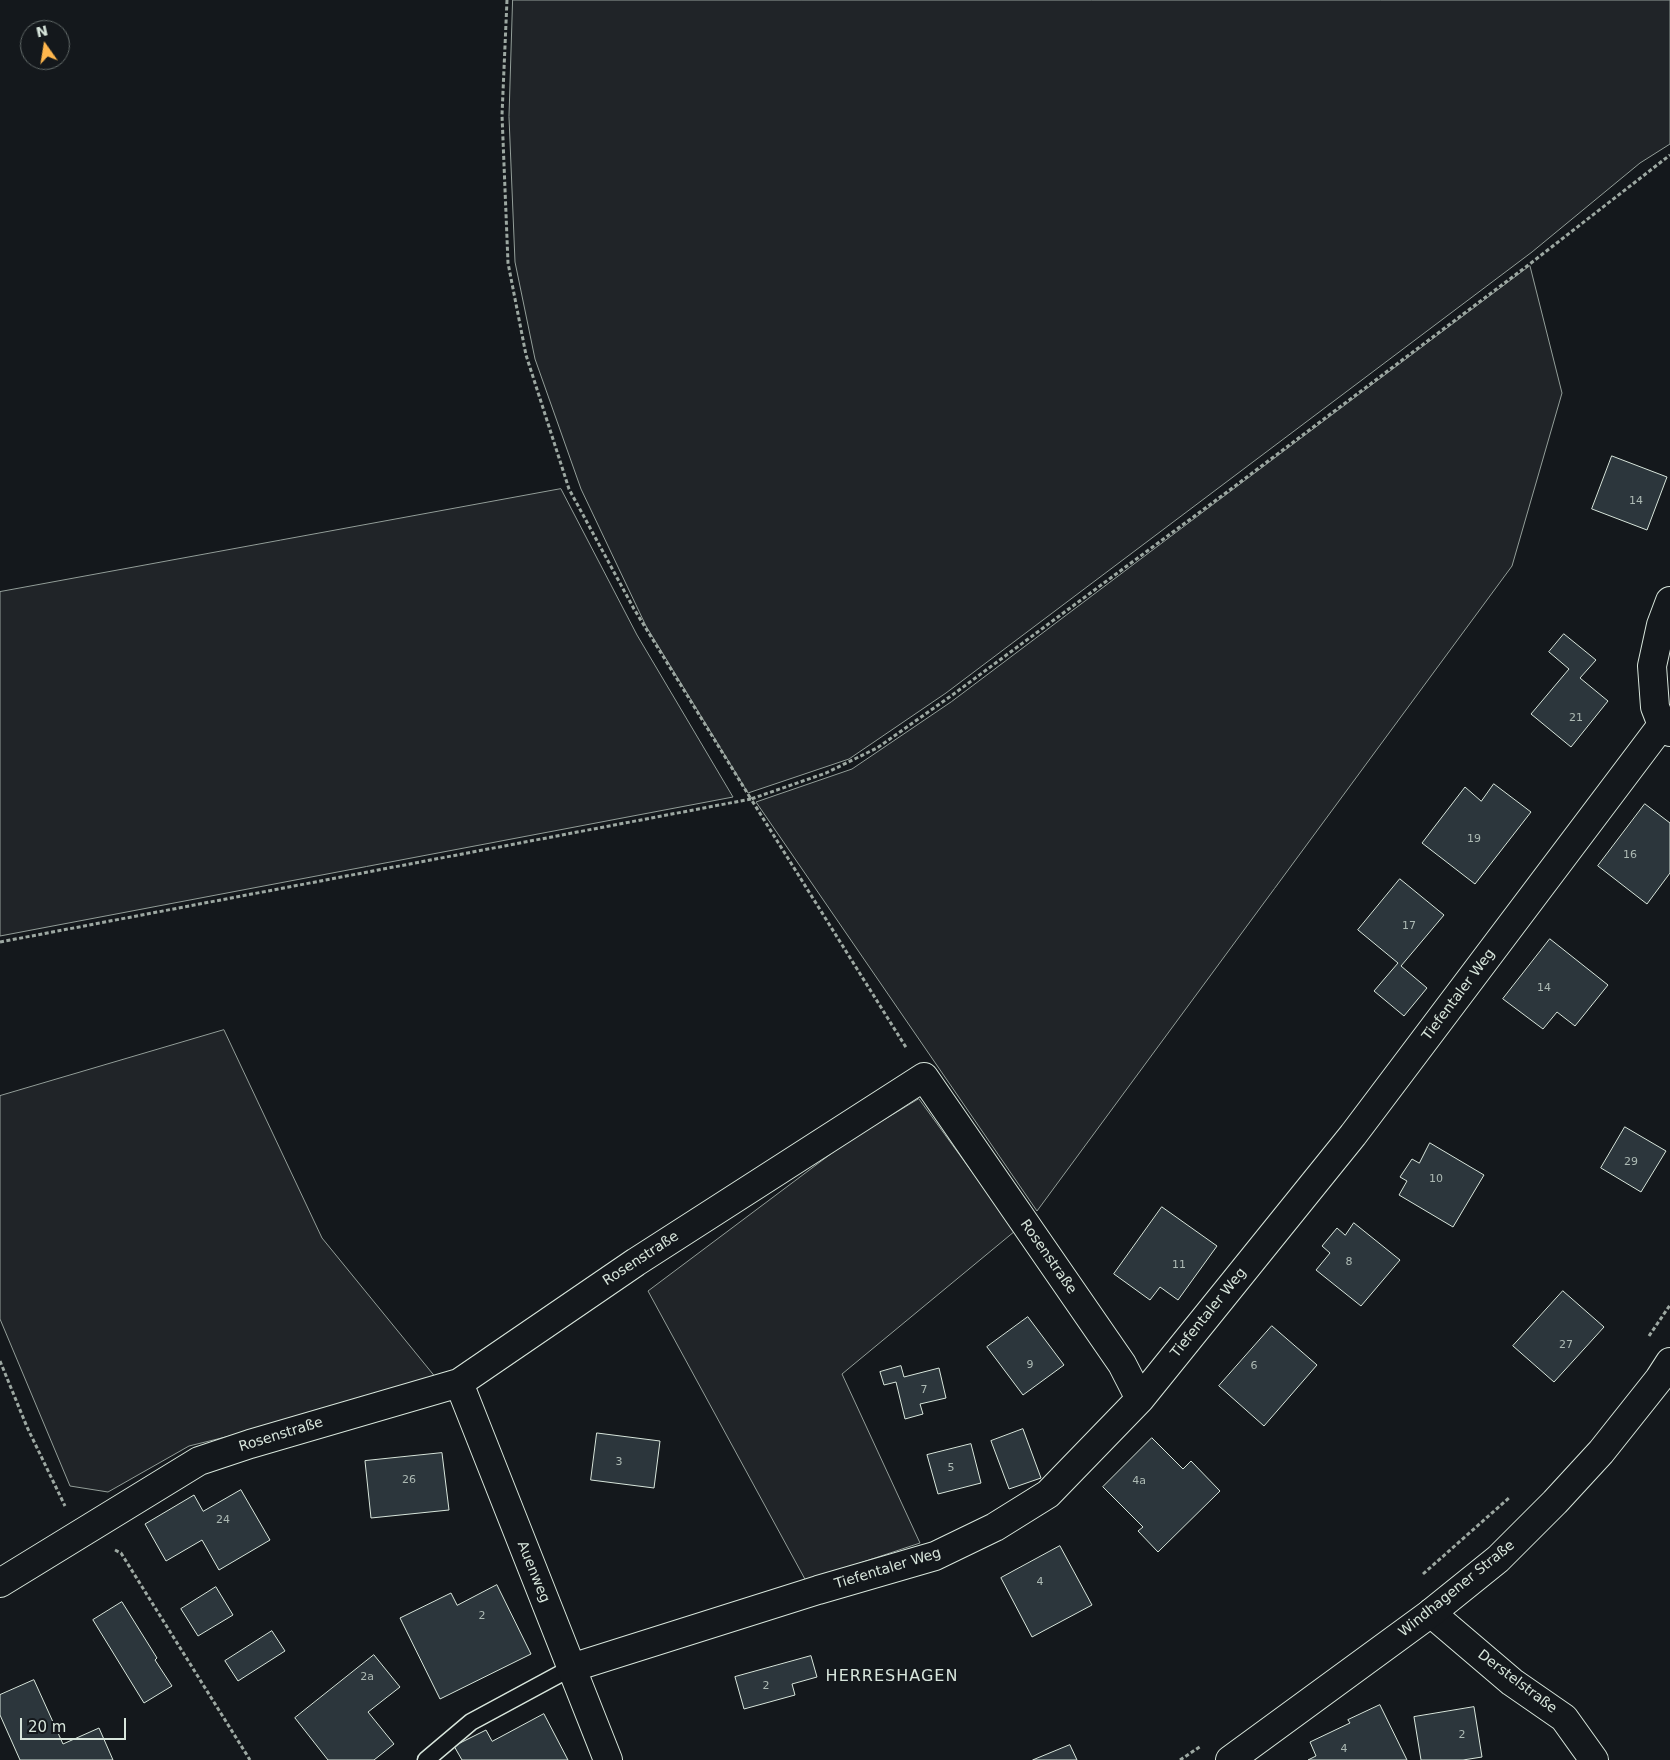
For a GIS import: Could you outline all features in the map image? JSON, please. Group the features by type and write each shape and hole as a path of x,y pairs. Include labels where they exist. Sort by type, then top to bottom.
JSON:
{"street":[{"path":"1666,729 1655,708 1652,666 1660,624 1670,602"},
{"name":"Tiefentaler Weg","path":"571,1668 818,1590 935,1556 995,1527 1048,1494 1140,1399 1353,1135 1666,729"},
{"name":"Rosenstraße","path":"0,1583 199,1461 250,1444 458,1383 636,1262 924,1077 1122,1364 1140,1399"},
{"name":"Windhagener Straße","path":"1230,1760 1431,1613 1498,1559 1555,1502 1601,1452 1659,1379 1670,1362"},
{"name":"Auenweg","path":"458,1383 608,1760"},
{"name":"Derstelstraße","path":"1431,1613 1512,1682 1564,1718 1594,1760"}],"lane":[{"path":"426,1760 472,1722 571,1668"}],"path":[{"path":"507,0 502,115 508,263 526,355 569,489 634,609 924,1077"},
{"path":"0,942 751,799 826,773 877,748 952,696 1531,263 1670,155"},
{"path":"1644,1344 1670,1305"},
{"path":"0,1361 27,1427 78,1534 121,1553 250,1760"},
{"path":"1419,1578 1516,1492"},
{"path":"1180,1760 1203,1745"}],"shaded area":[{"path":"513,0 1670,0 1670,144 1640,163 1532,252 946,693 849,759 748,793 646,626 581,489 535,359 515,262 509,117"},
{"path":"1530,266 1562,393 1512,566 1037,1211 756,802 852,769 951,702"},
{"path":"561,489 637,635 733,797 0,936 0,592"},
{"path":"224,1030 322,1238 441,1384 189,1446 108,1492 70,1486 0,1319 0,1096"},
{"path":"919,1099 1015,1231 842,1374 920,1543 806,1581 648,1291 844,1144"}],"building":[{"path":"1612,456 1667,477 1647,530 1592,509"},
{"path":"1564,634 1596,660 1580,678 1608,701 1571,747 1531,714 1569,669 1549,652"},
{"path":"1494,784 1531,812 1475,884 1422,843 1465,787 1481,801"},
{"path":"1645,804 1670,823 1670,873 1647,904 1598,866"},
{"path":"1400,879 1444,915 1401,966 1427,988 1404,1016 1374,991 1398,963 1358,930"},
{"path":"1550,939 1608,985 1575,1026 1557,1012 1543,1029 1503,999"},
{"path":"1625,1127 1666,1151 1641,1192 1601,1168"},
{"path":"1430,1143 1484,1175 1453,1227 1399,1195 1407,1181 1400,1177 1412,1159 1419,1163"},
{"path":"1162,1207 1217,1246 1178,1300 1160,1287 1150,1300 1114,1274"},
{"path":"1354,1223 1400,1260 1361,1306 1316,1270 1330,1253 1322,1246 1337,1228 1345,1235"},
{"path":"1563,1291 1604,1327 1554,1382 1513,1346"},
{"path":"1028,1317 1064,1365 1023,1395 987,1347"},
{"path":"1272,1326 1317,1365 1264,1426 1219,1386"},
{"path":"901,1366 904,1377 939,1368 946,1398 920,1404 923,1414 905,1419 896,1382 884,1385 880,1372"},
{"path":"1023,1429 1041,1478 1009,1489 991,1441"},
{"path":"597,1433 660,1441 654,1488 591,1480"},
{"path":"1152,1438 1183,1469 1191,1461 1220,1491 1158,1552 1138,1531 1143,1527 1103,1487"},
{"path":"971,1444 981,1483 938,1494 927,1455"},
{"path":"442,1453 449,1510 371,1518 365,1461"},
{"path":"241,1490 270,1540 219,1570 202,1540 166,1561 145,1524 194,1495 203,1511"},
{"path":"1060,1546 1092,1605 1032,1637 1001,1578"},
{"path":"497,1585 531,1654 440,1699 400,1618 451,1593 457,1605"},
{"path":"216,1587 233,1615 198,1636 181,1609"},
{"path":"122,1602 172,1686 144,1703 93,1620"},
{"path":"272,1631 285,1651 238,1681 225,1661"},
{"path":"374,1655 400,1687 368,1712 394,1744 374,1760 328,1760 295,1718"},
{"path":"811,1656 817,1677 792,1684 795,1695 744,1709 735,1677"},
{"path":"34,1680 63,1744 99,1728 113,1760 20,1760 0,1715 0,1695"},
{"path":"1380,1705 1407,1760 1308,1760 1316,1756 1310,1742 1350,1723 1348,1720"},
{"path":"1474,1707 1482,1757 1463,1760 1421,1760 1414,1717"},
{"path":"544,1714 568,1760 462,1760 454,1746 486,1730 492,1741"},
{"path":"1070,1745 1077,1760 1033,1760"}],"district":[{"name":"HERRESHAGEN","path":"892,1677"}]}
